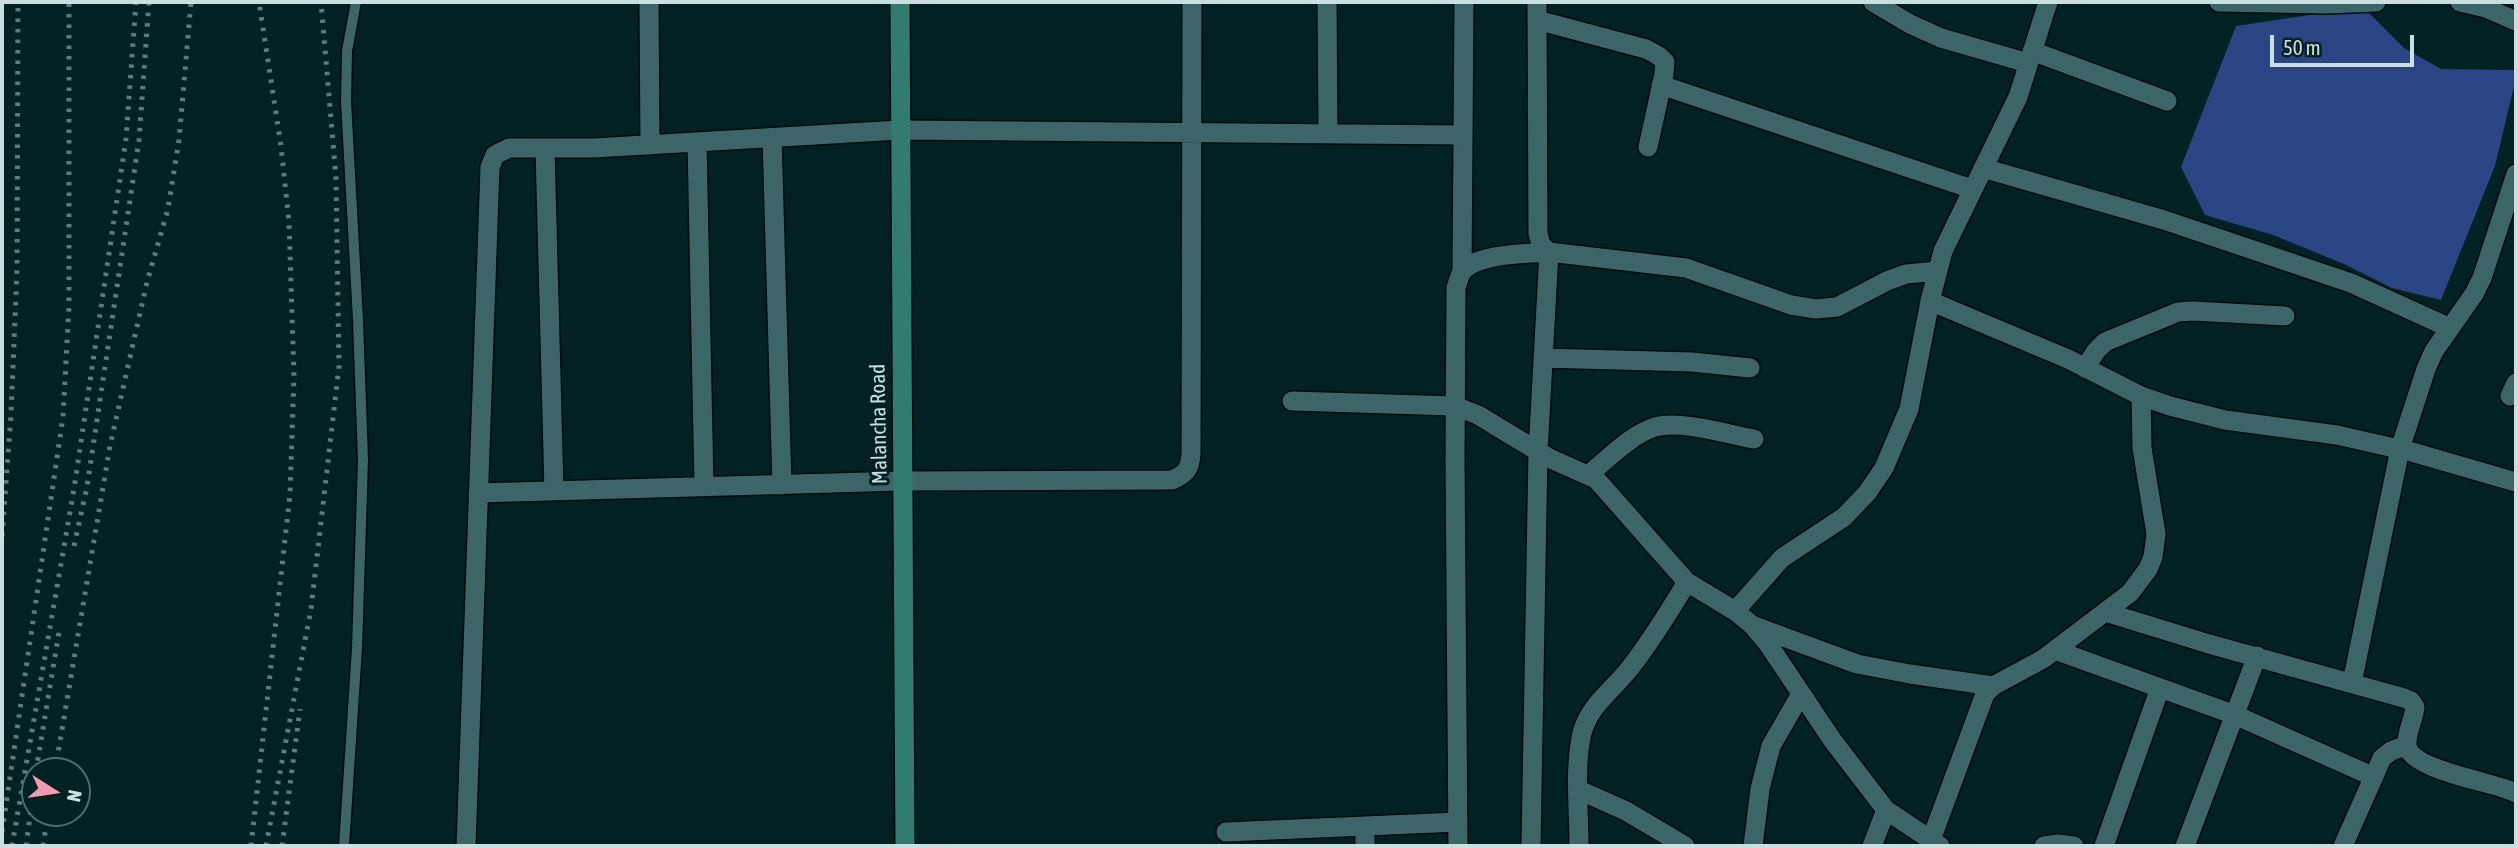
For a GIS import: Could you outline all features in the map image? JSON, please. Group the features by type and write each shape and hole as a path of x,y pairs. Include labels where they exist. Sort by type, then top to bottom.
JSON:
{"main road":[{"name":"Malancha Road","path":"900,2 905,846"}],"street":[{"path":"649,2 650,145"},
{"path":"478,493 903,481 1172,480 1184,475 1190,466 1191,454 1192,2"},
{"path":"1327,2 1328,134"},
{"path":"1458,846 1455,405 1456,288 1462,272 1464,2"},
{"path":"1873,2 1910,24 1941,38 2030,57 2166,101"},
{"path":"1735,611 1782,558 1844,517 1867,493 1884,468 1909,409 1930,301 1943,251 2018,97 2048,2"},
{"path":"2219,2 2376,2"},
{"path":"2460,2 2486,8 2516,21"},
{"path":"1549,252 1541,246 1538,233 1537,11 1652,52 1665,62 1648,147"},
{"path":"1661,85 1972,189"},
{"path":"466,846 490,167 495,155 509,148 650,145 900,130 1463,135"},
{"path":"772,138 782,485"},
{"path":"697,142 704,487"},
{"path":"545,148 554,491"},
{"path":"1983,168 2164,220 2351,283 2450,328"},
{"path":"2352,683 2400,450 2426,369 2434,351 2474,294 2482,278 2516,174"},
{"path":"1462,272 1473,263 1491,258 1549,252 1686,268 1791,305 1816,309 1837,307 1906,274 1938,271"},
{"path":"1531,846 1538,452 1549,252"},
{"path":"1930,301 2085,368 2141,396 2170,406 2225,420 2337,435 2516,482"},
{"path":"2085,368 2095,351 2105,342 2178,312 2285,316"},
{"path":"1543,359 1692,362 1750,368"},
{"path":"1292,401 1455,405 1478,415 1538,452 1596,480 1687,582 1735,611 1752,625 1885,810 1936,843 1985,694 1993,686 2043,659 2130,593 2148,569 2155,546 2154,517 2145,478 2141,396"},
{"path":"1588,475 1637,436 1656,427 1670,425 1754,439"},
{"path":"1579,846 1582,734 1587,719 1599,700 1653,638 1687,582"},
{"path":"2105,612 2411,701 2415,707 2407,745 2409,751 2417,758 2467,779 2501,786 2516,793"},
{"path":"1752,625 1857,664 1993,686"},
{"path":"2055,650 2235,715 2374,777"},
{"path":"2185,846 2257,656"},
{"path":"2104,846 2160,688"},
{"path":"1753,846 1760,789 1770,746 1801,694"},
{"path":"2343,846 2382,758 2390,751 2407,745"},
{"path":"1579,790 1626,811 1685,846"},
{"path":"1872,846 1885,810"},
{"path":"1226,832 1291,838 1365,826 1458,822"},
{"path":"1365,826 1365,846"},
{"path":"2044,846 2074,846"}],"lane":[{"path":"344,846 357,648 363,460 346,101 347,51 356,2"}],"water":[{"path":"2363,7 2404,48 2441,69 2516,70 2495,166 2441,300 2392,288 2344,264 2273,235 2205,215 2181,167 2236,26"}],"railway":[{"path":"2,536 11,415 17,270 18,2"},
{"path":"2,832 63,417 69,306 69,2"},
{"path":"12,846 74,489 126,139 136,2"},
{"path":"74,546 87,487 139,140 149,2"},
{"path":"57,757 110,446 147,282 168,209 179,140 191,2"},
{"path":"251,846 290,494 294,376 289,222 281,146 259,2"},
{"path":"266,846 311,609 339,366 336,178 321,2"},
{"path":"38,757 59,632"},
{"path":"282,846 300,709"},
{"path":"26,846 29,827"},
{"path":"43,846 46,827"}]}
